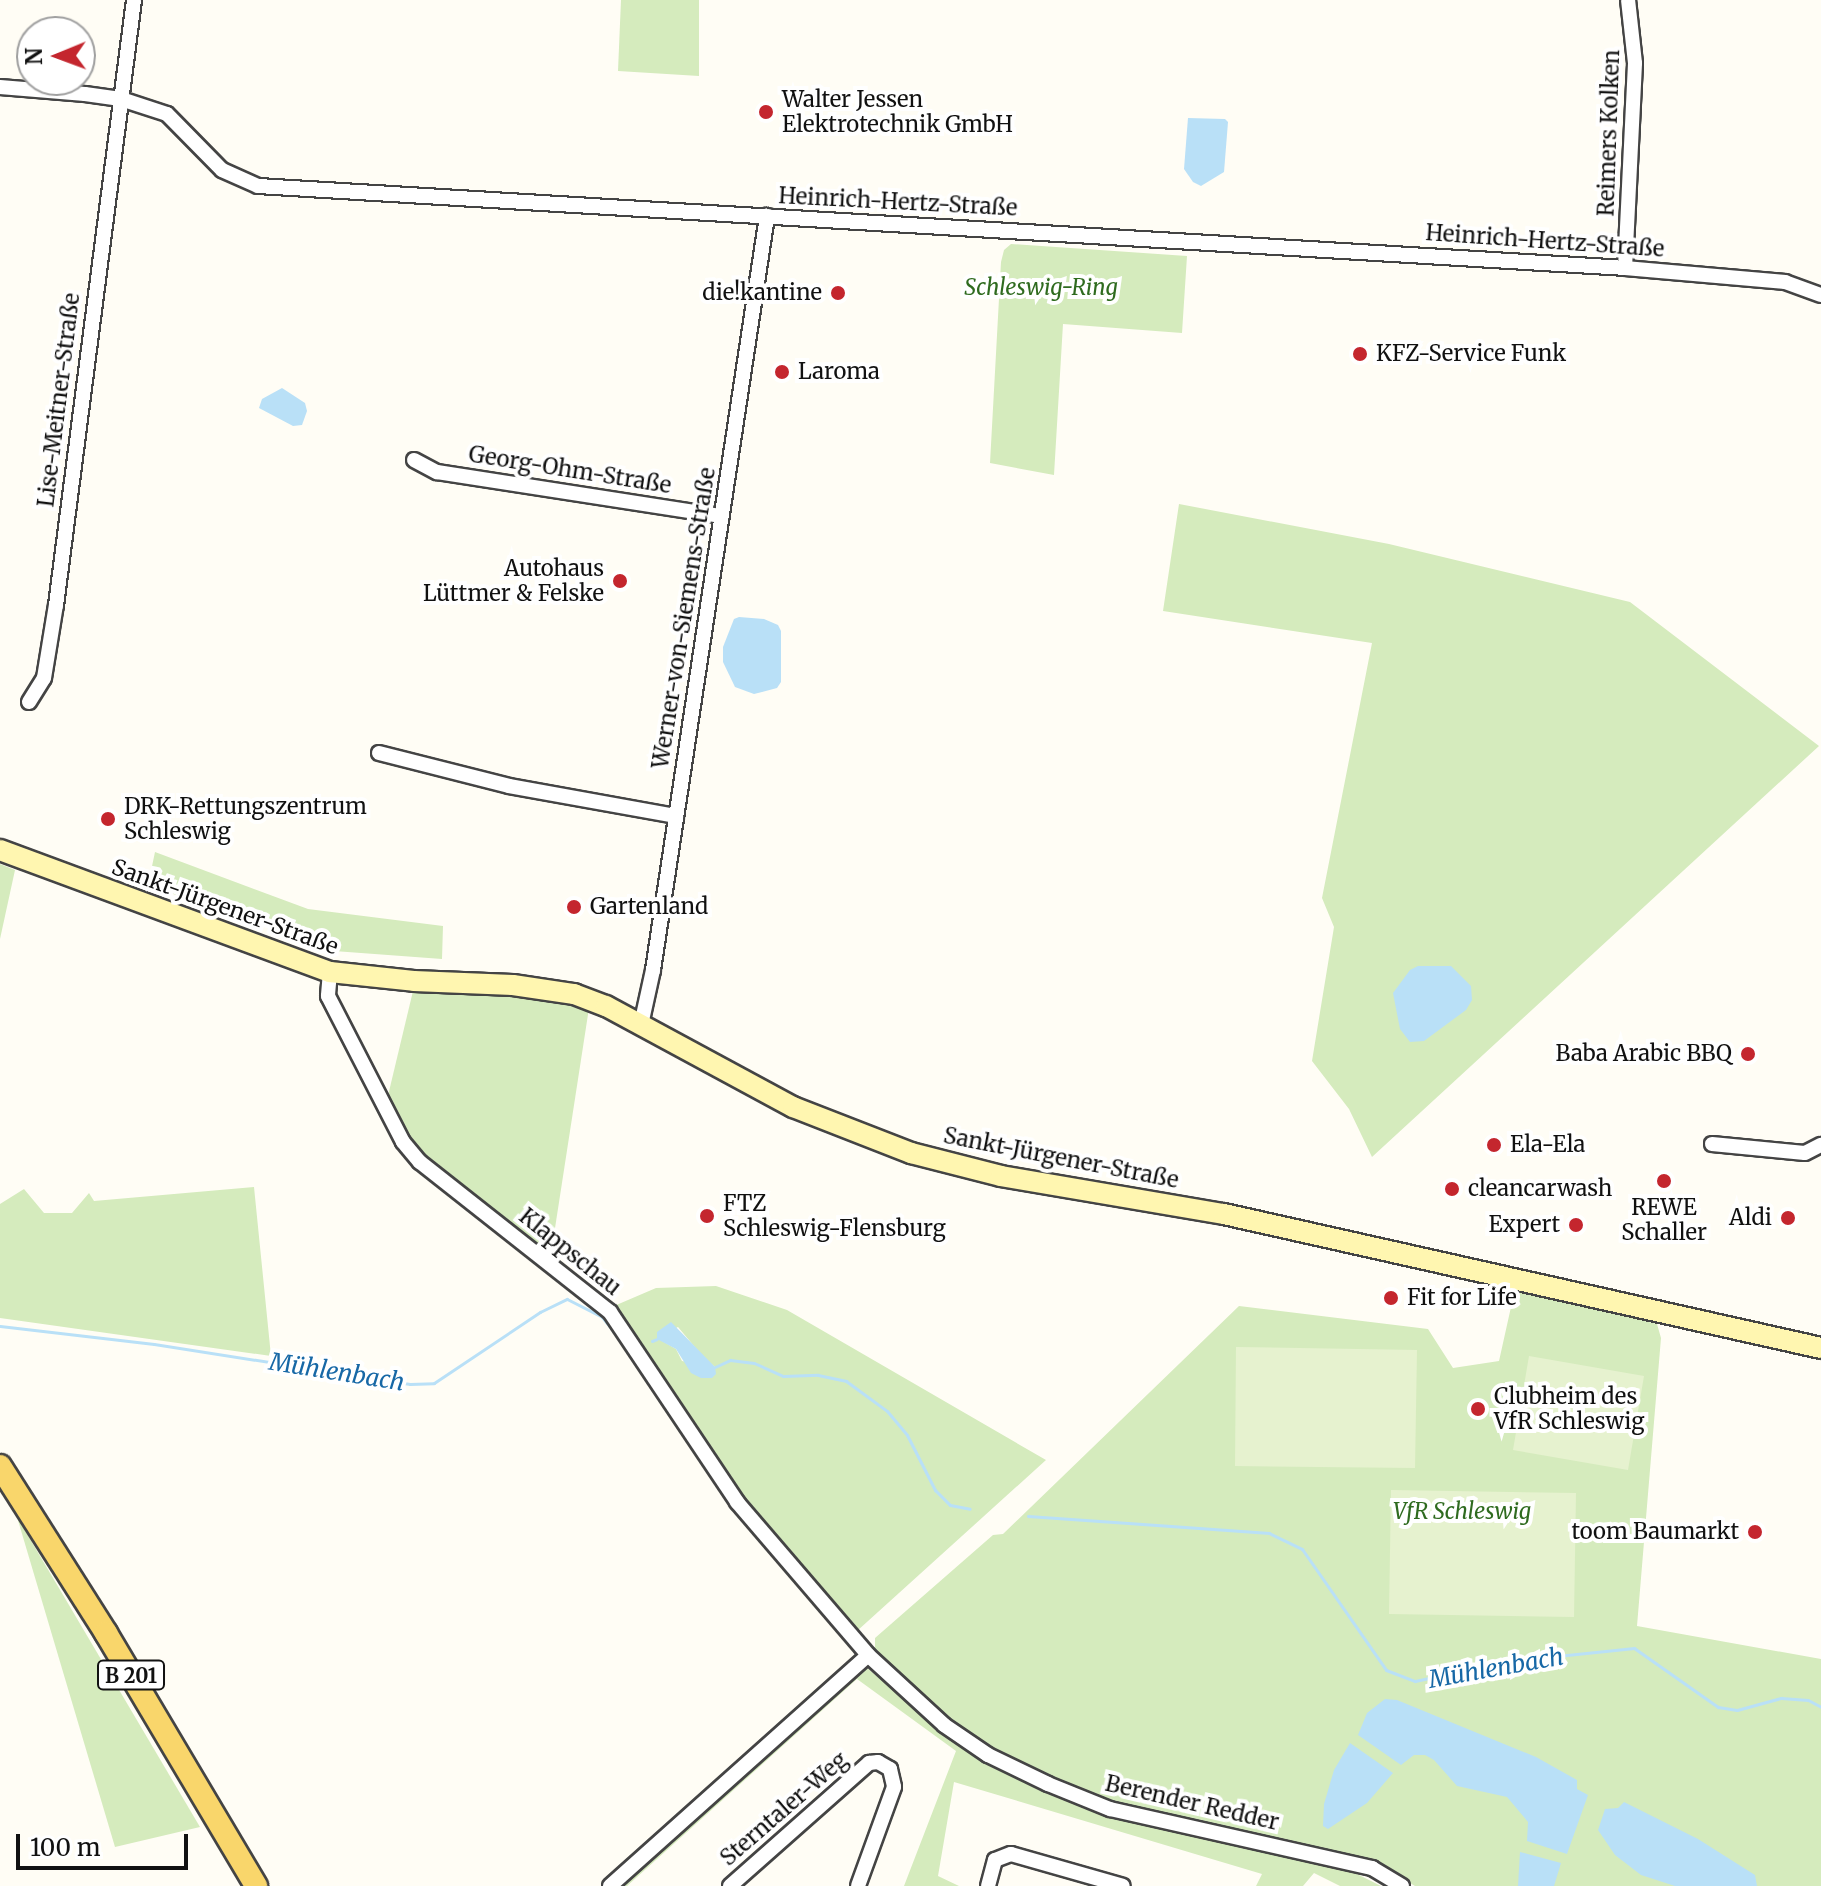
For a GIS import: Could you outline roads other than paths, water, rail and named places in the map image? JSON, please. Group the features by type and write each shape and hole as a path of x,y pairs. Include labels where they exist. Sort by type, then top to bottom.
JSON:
{"main road":[{"name":"B 201","path":"0,1466 106,1633 256,1886"}],"street":[{"name":"Lise-Meitner-Straße","path":"29,702 44,678 56,605 134,0"},
{"name":"Reimers Kolken","path":"1625,268 1635,63 1628,0"},
{"name":"Heinrich-Hertz-Straße","path":"0,87 121,99 167,114 222,170 258,186 1625,268 1785,282 1821,295"},
{"name":"Werner-von-Siemens-Straße","path":"641,1025 653,970 767,216"},
{"name":"Georg-Ohm-Straße","path":"414,460 437,472 722,516"},
{"path":"379,753 509,786 676,816"},
{"name":"Sankt-Jürgener-Straße","path":"0,850 330,972 550,990 606,1006 793,1107 911,1153 1001,1176 1224,1214 1821,1348"},
{"name":"Klappschau","path":"330,972 328,996 403,1142 420,1162 610,1312 737,1502 863,1649"},
{"path":"1712,1144 1805,1153 1821,1145"},
{"path":"610,1886 863,1649"},
{"name":"Berender Redder","path":"863,1649 944,1725 988,1755 1062,1790 1162,1823 1372,1868 1402,1886"},
{"name":"Sterntaler-Weg","path":"730,1886 869,1763 878,1762 890,1769 894,1787 864,1884"},
{"path":"988,1886 995,1860 1011,1854 1123,1886"}],"water":[{"path":"1188,118 1225,119 1228,122 1224,172 1201,186 1193,182 1184,169"},
{"path":"282,388 305,403 307,411 302,425 293,426 259,408 262,399"},
{"path":"734,619 764,619 778,625 781,631 781,682 777,688 754,694 735,687 723,662 723,647"},
{"path":"1418,966 1451,966 1471,986 1472,1000 1466,1010 1424,1041 1410,1042 1400,1029 1393,993 1410,970"},
{"path":"671,1322 715,1367 716,1374 712,1378 701,1378 691,1373 676,1349 657,1339 657,1332"},
{"path":"1385,1699 1397,1700 1536,1757 1577,1780 1577,1789 1588,1795 1567,1854 1527,1841 1528,1822 1507,1797 1457,1786 1434,1760 1425,1755 1414,1755 1401,1765 1358,1735 1367,1713"},
{"path":"1350,1743 1393,1773 1367,1803 1328,1829 1323,1826 1324,1804 1334,1770"},
{"path":"1624,1802 1698,1839 1755,1875 1757,1886 1675,1886 1641,1875 1615,1855 1598,1830 1605,1809 1618,1808"},
{"path":"1520,1852 1561,1863 1554,1886 1518,1886"}],"waterway":[{"name":"Mühlenbach","path":"0,1326 154,1344 410,1384 434,1383 540,1312 567,1299 602,1317 627,1348"},
{"name":"Mühlenbach","path":"652,1341 657,1339"},
{"name":"Mühlenbach","path":"715,1367 730,1360 754,1363 783,1376 818,1375 846,1381 887,1411 907,1435 935,1490 950,1505 970,1509"},
{"name":"Mühlenbach","path":"1028,1516 1269,1533 1302,1549 1386,1670 1415,1681 1508,1661 1634,1648 1718,1707 1737,1710 1781,1698 1808,1700 1821,1707"}],"place":[{"name":"Walter Jessen Elektrotechnik GmbH","path":"766,112"},
{"name":"die!kantine","path":"838,293"},
{"name":"KFZ-Service Funk","path":"1360,354"},
{"name":"Laroma","path":"782,372"},
{"name":"Autohaus Lüttmer & Felske","path":"620,581"},
{"name":"DRK-Rettungszentrum Schleswig","path":"108,819"},
{"name":"Gartenland","path":"574,907"},
{"name":"Baba Arabic BBQ","path":"1748,1054"},
{"name":"Ela-Ela","path":"1494,1145"},
{"name":"REWE Schaller","path":"1664,1181"},
{"name":"cleancarwash","path":"1452,1189"},
{"name":"FTZ Schleswig-Flensburg","path":"707,1216"},
{"name":"Aldi","path":"1788,1218"},
{"name":"Expert","path":"1576,1225"},
{"name":"Fit for Life","path":"1391,1298"},
{"name":"Clubheim des VfR Schleswig","path":"1478,1409"},
{"name":"toom Baumarkt","path":"1755,1532"}],"park label":[{"name":"Schleswig-Ring","path":"1041,288"},
{"name":"VfR Schleswig","path":"1462,1512"}]}
